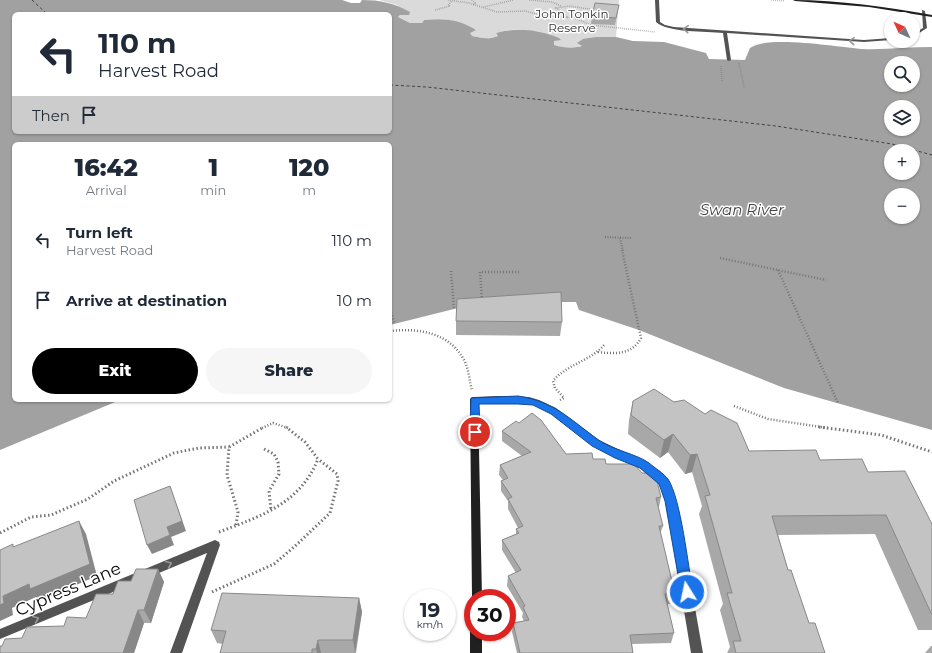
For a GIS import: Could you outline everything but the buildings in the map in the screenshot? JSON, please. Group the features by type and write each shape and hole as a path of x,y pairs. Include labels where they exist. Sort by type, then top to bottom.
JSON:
{"street":[{"path":"795,0 932,13"},
{"path":"834,0 924,13 932,16"},
{"path":"477,589 474,400 518,400 534,402 547,406 573,424 596,443 619,455 644,465 663,482 671,501 698,653"},
{"path":"176,653 215,545"},
{"name":"Cypress Lane","path":"0,634 215,545"},
{"path":"476,641 476,653"}],"lane":[{"path":"657,1 658,22 664,26 864,42 884,40"},
{"path":"920,31 925,28 924,13"},
{"path":"725,32 729,60"}],"path":[{"path":"448,0 473,4 497,12 525,11 544,16 568,17"},
{"path":"435,10 450,6 448,5 452,0"},
{"path":"472,0 475,3 473,4"},
{"path":"482,8 514,0"},
{"path":"529,0 552,2 562,6 596,10"},
{"path":"562,6 556,9 568,17 591,25 659,33"},
{"path":"721,59 722,82"},
{"path":"739,60 744,86"},
{"path":"605,237 631,238"},
{"path":"598,352 613,354 630,351 638,346 641,338 620,238"},
{"path":"720,258 826,280"},
{"path":"778,270 838,403"},
{"path":"451,272 454,309"},
{"path":"482,302 480,272 519,272"},
{"path":"392,316 395,324"},
{"path":"392,330 410,328 429,331 447,341 463,358 474,400"},
{"path":"547,406 564,398 555,388 553,381 558,374 595,356 605,344"},
{"path":"734,406 755,416 774,421 876,434 932,452"},
{"path":"0,533 31,517 51,515 88,499 114,481 174,453 199,448 229,447 273,423 286,426 305,442 318,459 337,474 338,481 330,513 274,564 232,584 195,598"},
{"path":"229,447 228,475 238,512 236,525"},
{"path":"264,449 274,454 278,462 278,474 269,491 270,510"},
{"path":"215,545 218,533 270,510 297,493 313,471 318,459"}],"green space":[{"name":"John Tonkin Reserve","path":"379,0 619,0 616,37 596,37 576,48 563,48 554,45 554,41 526,30 505,31 496,33 498,36 485,38 472,36 469,33 475,30 451,20 432,19 424,20 422,23 410,23 398,17 400,15 409,15 397,5"}],"water":[{"name":"Swan River","path":"0,0 342,0 351,3 360,3 362,0 375,1 393,4 410,12 409,15 400,15 398,17 410,23 422,23 424,20 431,19 457,21 476,30 470,33 472,36 488,38 498,36 496,33 504,31 528,30 559,38 561,40 554,41 554,45 571,48 582,46 577,43 583,39 596,37 616,37 633,41 664,42 706,53 709,59 745,60 750,48 759,44 772,42 803,43 862,49 932,47 932,430 784,388 639,330 579,310 576,302 482,302 392,324 392,142 12,142 12,402 115,402 0,450"}],"ferry route":[{"path":"32,0 45,12"},
{"path":"392,85 427,87 776,126 892,144 932,155"}],"route":[{"path":"475,432 474,400 518,400 534,402 547,406 555,411 596,443 619,455 644,465 663,482 671,501 687,592"}]}
